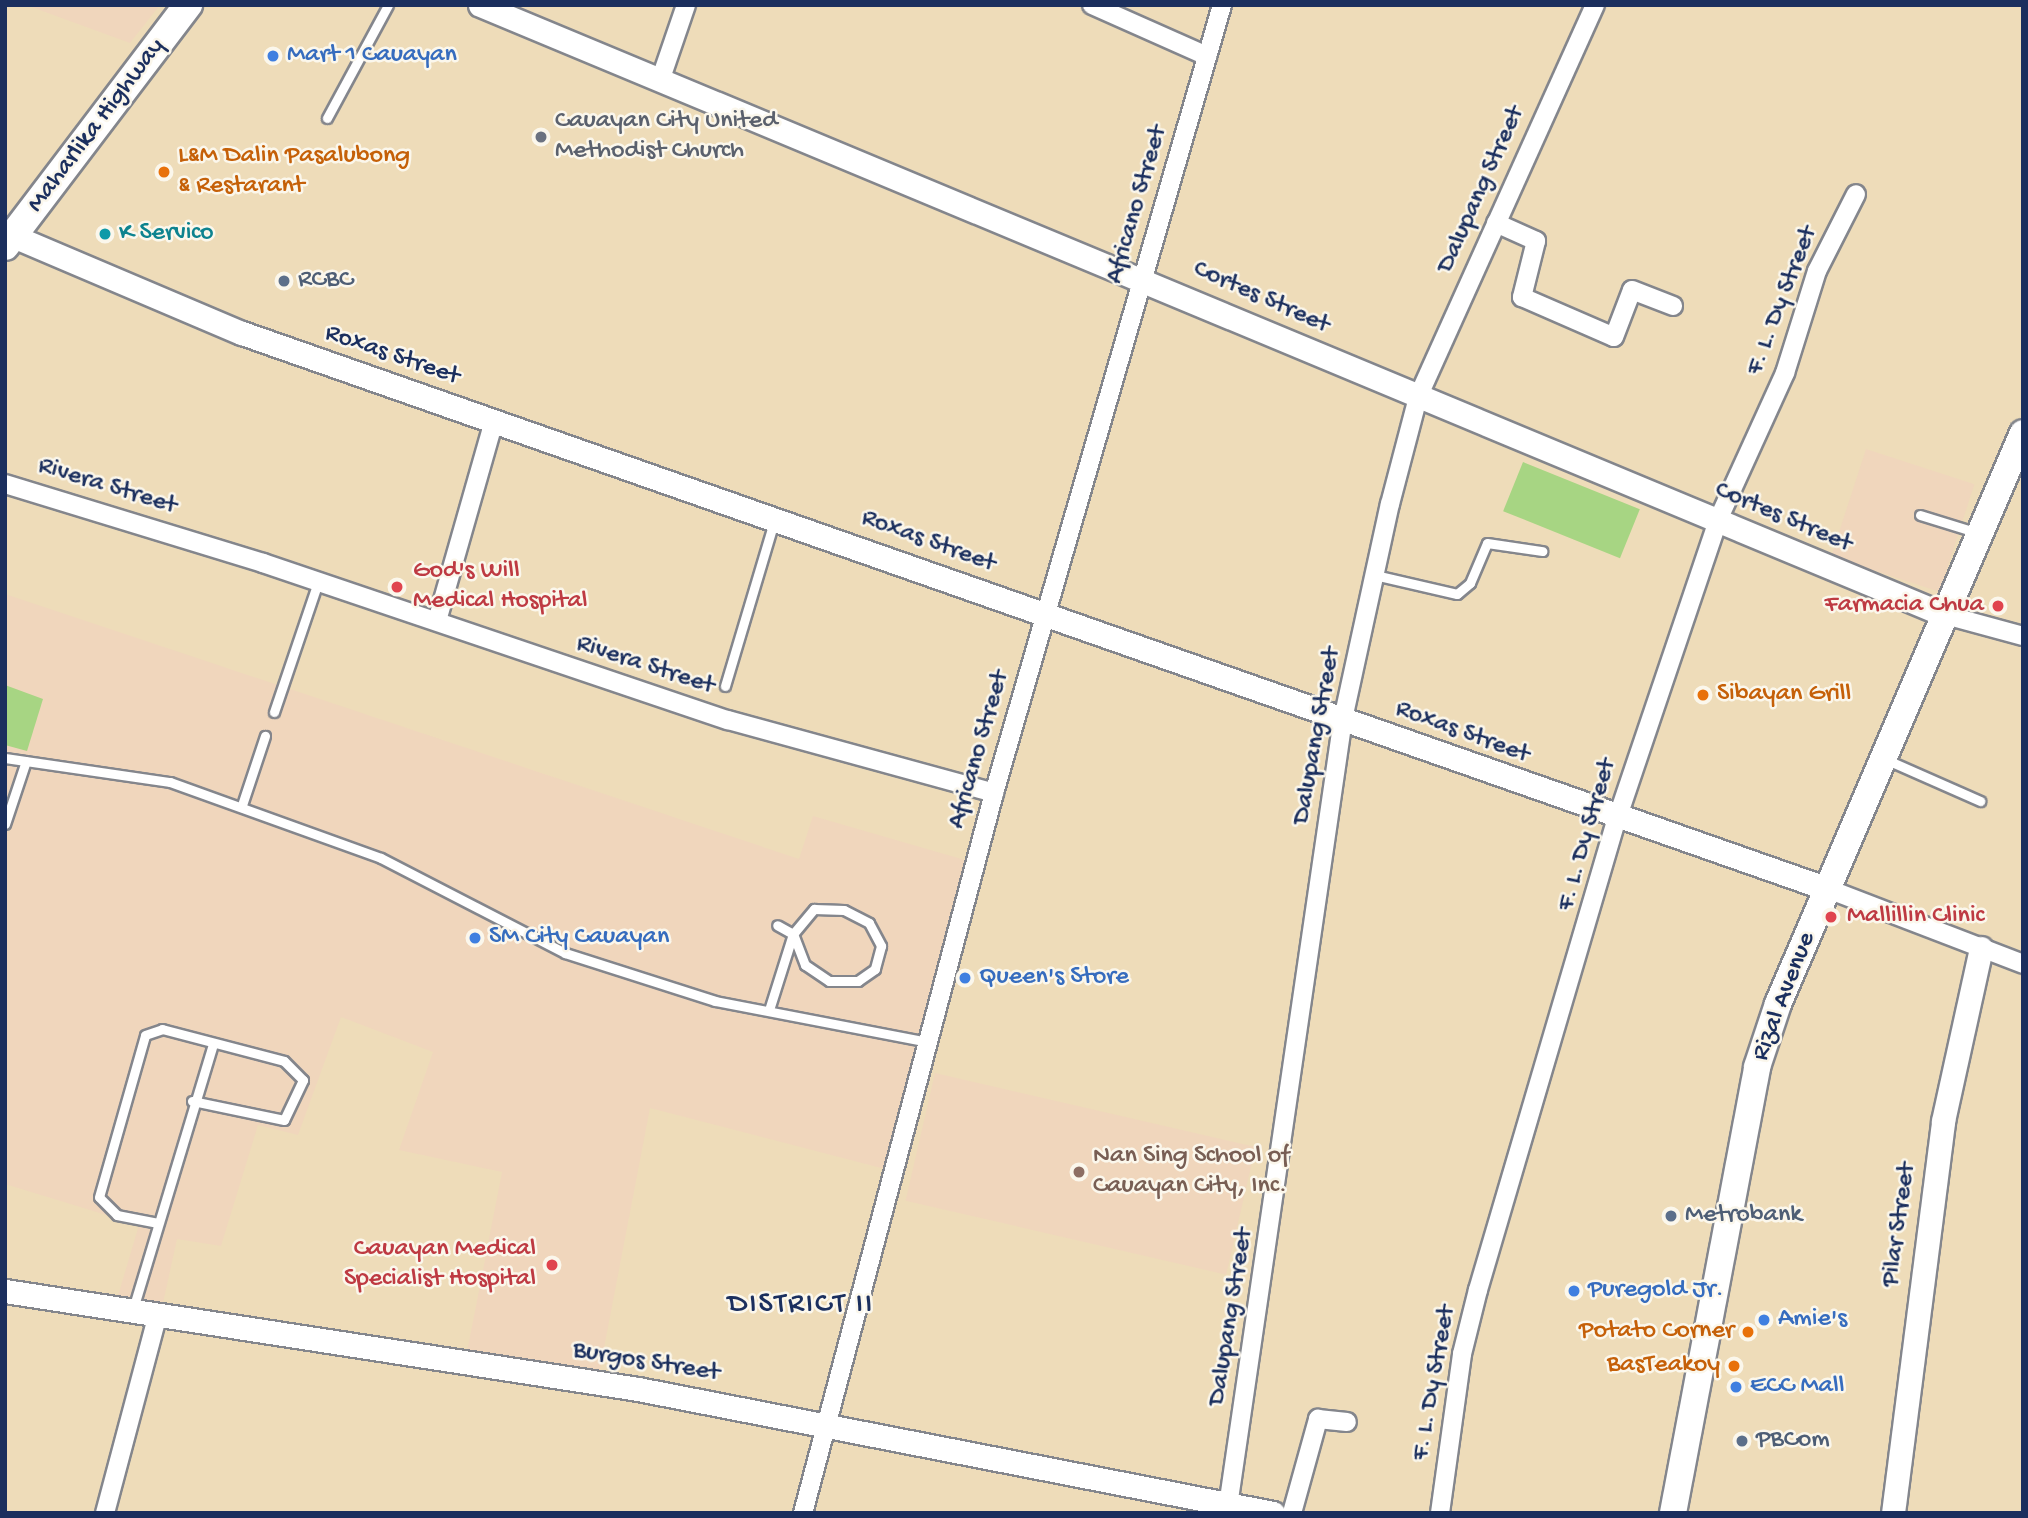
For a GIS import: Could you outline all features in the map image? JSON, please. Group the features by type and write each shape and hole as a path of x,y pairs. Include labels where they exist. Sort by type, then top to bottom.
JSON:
{"main road":[{"name":"Maharlika Highway","path":"8,238 188,5"},
{"name":"Rizal Avenue","path":"1673,1513 1757,1067 1942,614 2023,433"}],"street":[{"name":"Cortes Street","path":"480,5 1145,278 1418,397 1942,614 2023,636"},
{"path":"660,81 686,5"},
{"path":"1092,5 1207,56"},
{"name":"Africano Street","path":"803,1513 831,1423 994,793 1222,5"},
{"name":"Dalupang Street","path":"1227,1509 1343,719 1379,576 1418,397 1595,5"},
{"name":"F. L. Dy Street","path":"1440,1513 1478,1290 1617,819 1718,520 1785,373 1817,271 1856,194"},
{"path":"1496,223 1536,241 1522,297 1615,337 1632,290 1673,306"},
{"name":"Roxas Street","path":"8,238 242,333 776,517 1617,819 1828,889"},
{"path":"437,621 494,421"},
{"name":"Rivera Street","path":"5,484 318,582 728,720 994,793"},
{"path":"1828,889 2023,964"},
{"name":"Pilar Street","path":"1893,1513 1943,1121 1981,948"},
{"name":"Burgos Street","path":"5,1291 831,1423 1227,1509 1273,1513"},
{"path":"105,1513 158,1314"},
{"path":"1292,1513 1318,1419 1347,1422"}],"lane":[{"path":"327,118 388,5"},
{"path":"1920,515 1978,533"},
{"path":"725,686 776,517"},
{"path":"1379,576 1457,594 1470,583 1486,543 1542,551"},
{"path":"274,712 318,582"},
{"path":"242,805 265,736"},
{"path":"5,758 170,782 242,805 381,858 565,953 715,1000 928,1042"},
{"path":"1882,758 1980,801"},
{"path":"5,824 26,761"},
{"path":"769,1010 793,934 814,909 844,910 869,923 881,946 875,969 858,981 829,981 805,965 793,934 777,925"},
{"path":"158,1223 117,1215 99,1197 140,1041 162,1029 295,1068 303,1080 297,1104 284,1120 271,1122 192,1101"},
{"path":"132,1311 192,1101 213,1044"}],"shaded area":[{"path":"26,5 160,5 130,43"},
{"path":"1866,449 1974,484 1940,592 1831,556"},
{"name":"SM City Cauayan","path":"5,594 799,859 813,816 965,860 885,1169 650,1108 599,1374 466,1357 502,1172 399,1150 433,1052 341,1017 298,1135 258,1125 221,1246 177,1239 163,1303 117,1299 139,1225 5,1184"},
{"name":"Nan Sing School of Cauayan City, Inc.","path":"935,1073 1256,1147 1226,1275 906,1201"}],"green space":[{"path":"1523,462 1640,509 1620,558 1503,511"},
{"path":"5,685 43,699 27,751 5,745"}],"place":[{"name":"Mart 1 Cauayan","path":"273,56"},
{"name":"Cauayan City United Methodist Church","path":"541,137"},
{"name":"L&M Dalin Pasalubong & Restarant","path":"164,172"},
{"name":"K Servico","path":"105,234"},
{"name":"RCBC","path":"284,281"},
{"name":"God's Will Medical Hospital","path":"397,587"},
{"name":"Farmacia Chua","path":"1998,606"},
{"name":"Sibayan Grill","path":"1703,695"},
{"name":"Mallillin Clinic","path":"1831,917"},
{"name":"SM City Cauayan","path":"475,938"},
{"name":"Queen's Store","path":"965,978"},
{"name":"Nan Sing School of Cauayan City, Inc.","path":"1079,1172"},
{"name":"Metrobank","path":"1671,1216"},
{"name":"Cauayan Medical Specialist Hospital","path":"552,1265"},
{"name":"Puregold Jr.","path":"1574,1291"},
{"name":"Amie's","path":"1764,1320"},
{"name":"Potato Corner","path":"1748,1332"},
{"name":"BasTeakoy","path":"1734,1366"},
{"name":"ECC Mall","path":"1736,1387"},
{"name":"PBCom","path":"1742,1441"}],"district":[{"name":"DISTRICT II","path":"801,1306"}]}
